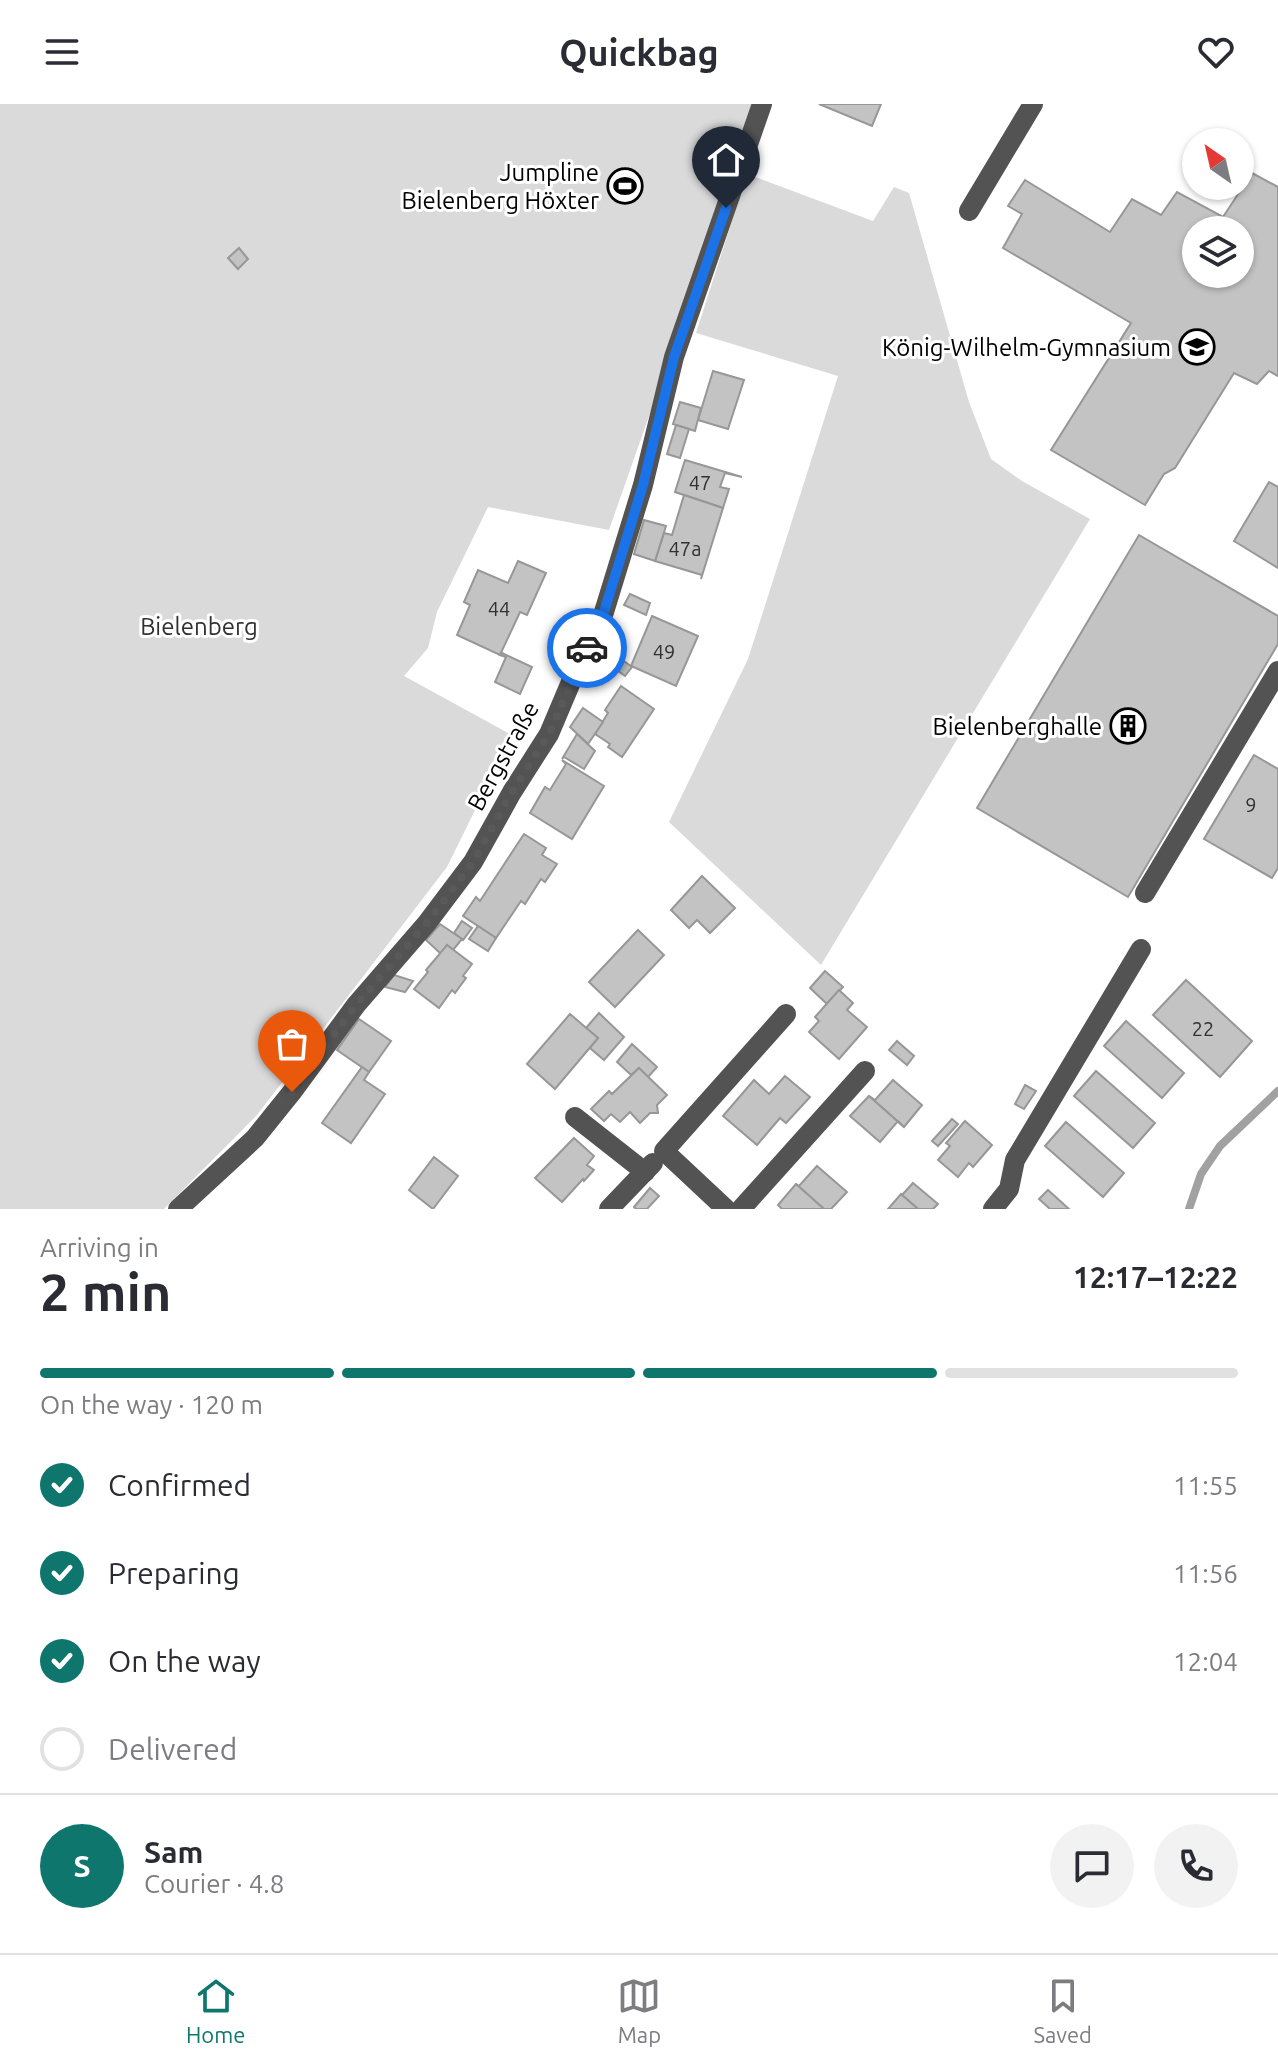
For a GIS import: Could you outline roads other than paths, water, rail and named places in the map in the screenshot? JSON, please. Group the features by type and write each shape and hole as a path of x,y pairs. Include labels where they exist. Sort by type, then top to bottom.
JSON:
{"street":[{"name":"Bergstraße","path":"178,1209 255,1138 356,1005 427,923 473,862 549,734 604,612 643,485 674,357 762,104"},
{"path":"969,211 1033,104"},
{"path":"1145,893 1278,671"},
{"path":"993,1209 1009,1189 1015,1160 1141,949"},
{"path":"609,1209 786,1014"},
{"path":"741,1209 865,1071"},
{"path":"575,1117 645,1172"},
{"path":"664,1151 726,1209"}],"waterway":[{"path":"1189,1209 1201,1174 1220,1146 1278,1091"}],"place":[{"name":"Jumpline Bielenberg Höxter","path":"625,186"},
{"name":"König-Wilhelm-Gymnasium","path":"1197,347"},
{"name":"Bielenberghalle","path":"1128,726"}],"park label":[{"name":"Bielenberg","path":"199,626"}]}
